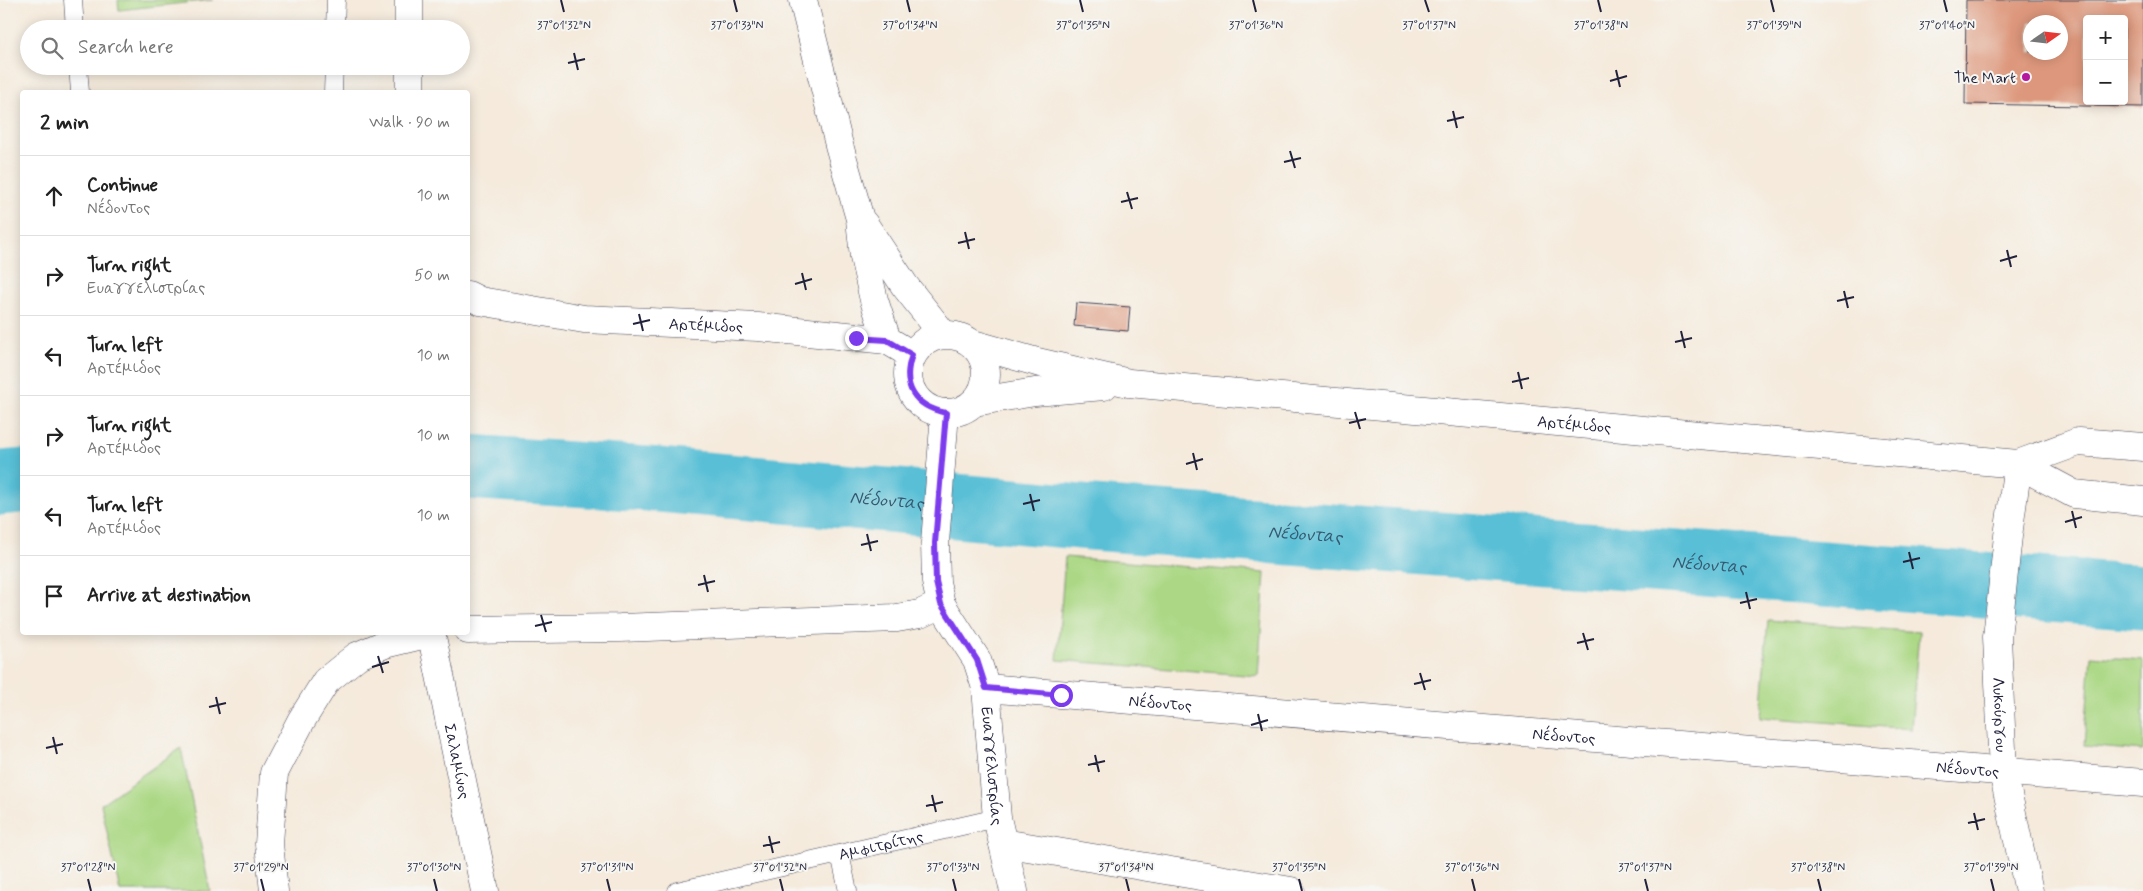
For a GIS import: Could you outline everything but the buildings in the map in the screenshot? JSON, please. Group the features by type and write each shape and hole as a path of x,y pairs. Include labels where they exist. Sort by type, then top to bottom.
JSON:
{"street":[{"path":"409,0 409,20"},
{"path":"803,0 860,219 864,258 874,300 887,340"},
{"path":"410,75 410,90"},
{"path":"860,219 905,286 943,334 926,341 912,355 908,367 908,380 912,393 921,404 932,410 946,413"},
{"name":"Αρτέμιδος","path":"470,296 480,301 584,319 758,327 887,340 912,355"},
{"name":"Αρτέμιδος","path":"943,334 959,336 973,344 1037,362 1128,383 2018,464 2074,494 2143,501"},
{"path":"973,344 983,357 986,373 984,388 974,402"},
{"name":"Αρτέμιδος","path":"946,413 961,410 974,402 1035,392 1128,383"},
{"name":"Ευαγγελιστρίας","path":"946,413 935,543 936,582 941,604 977,660 986,688 1000,831 1014,891"},
{"name":"Αρτέμιδος","path":"2018,464 2078,442 2143,447"},
{"name":"Λυκούργου","path":"2018,464 1997,637 2002,772 2029,891"},
{"path":"470,630 620,628 897,618 920,614 941,604"},
{"path":"274,891 269,844 274,773 301,721 326,681 357,656 385,644 420,635"},
{"name":"Σαλαμίνος","path":"432,635 485,891"},
{"name":"Νέδοντος","path":"986,688 2143,783"},
{"path":"1000,831 1291,891"}],"lane":[{"path":"73,0 74,20"},
{"path":"335,20 336,0"},
{"path":"79,75 80,90"},
{"path":"333,90 334,75"},
{"name":"Αμφιτρίτης","path":"683,890 840,854 1000,831"},
{"path":"840,854 848,891"}],"green space":[{"path":"118,0 213,0 119,10"},
{"path":"1065,557 1265,573 1258,676 1057,660"},
{"path":"1768,620 1919,632 1911,729 1760,717"},
{"path":"2091,656 2143,660 2143,751 2084,746"},
{"path":"181,748 210,891 120,891 101,804"}],"waterway":[{"name":"Νέδoντας","path":"470,467 647,479 1092,518 2143,597"},
{"name":"Νέδoντας","path":"0,483 20,481"}],"place":[{"name":"The Mart","path":"2026,77"}],"route":[{"path":"856,338 887,340 912,355 908,367 908,380 912,393 921,404 932,410 946,413 935,543 936,582 941,604 977,660 986,688 1061,695"}]}
